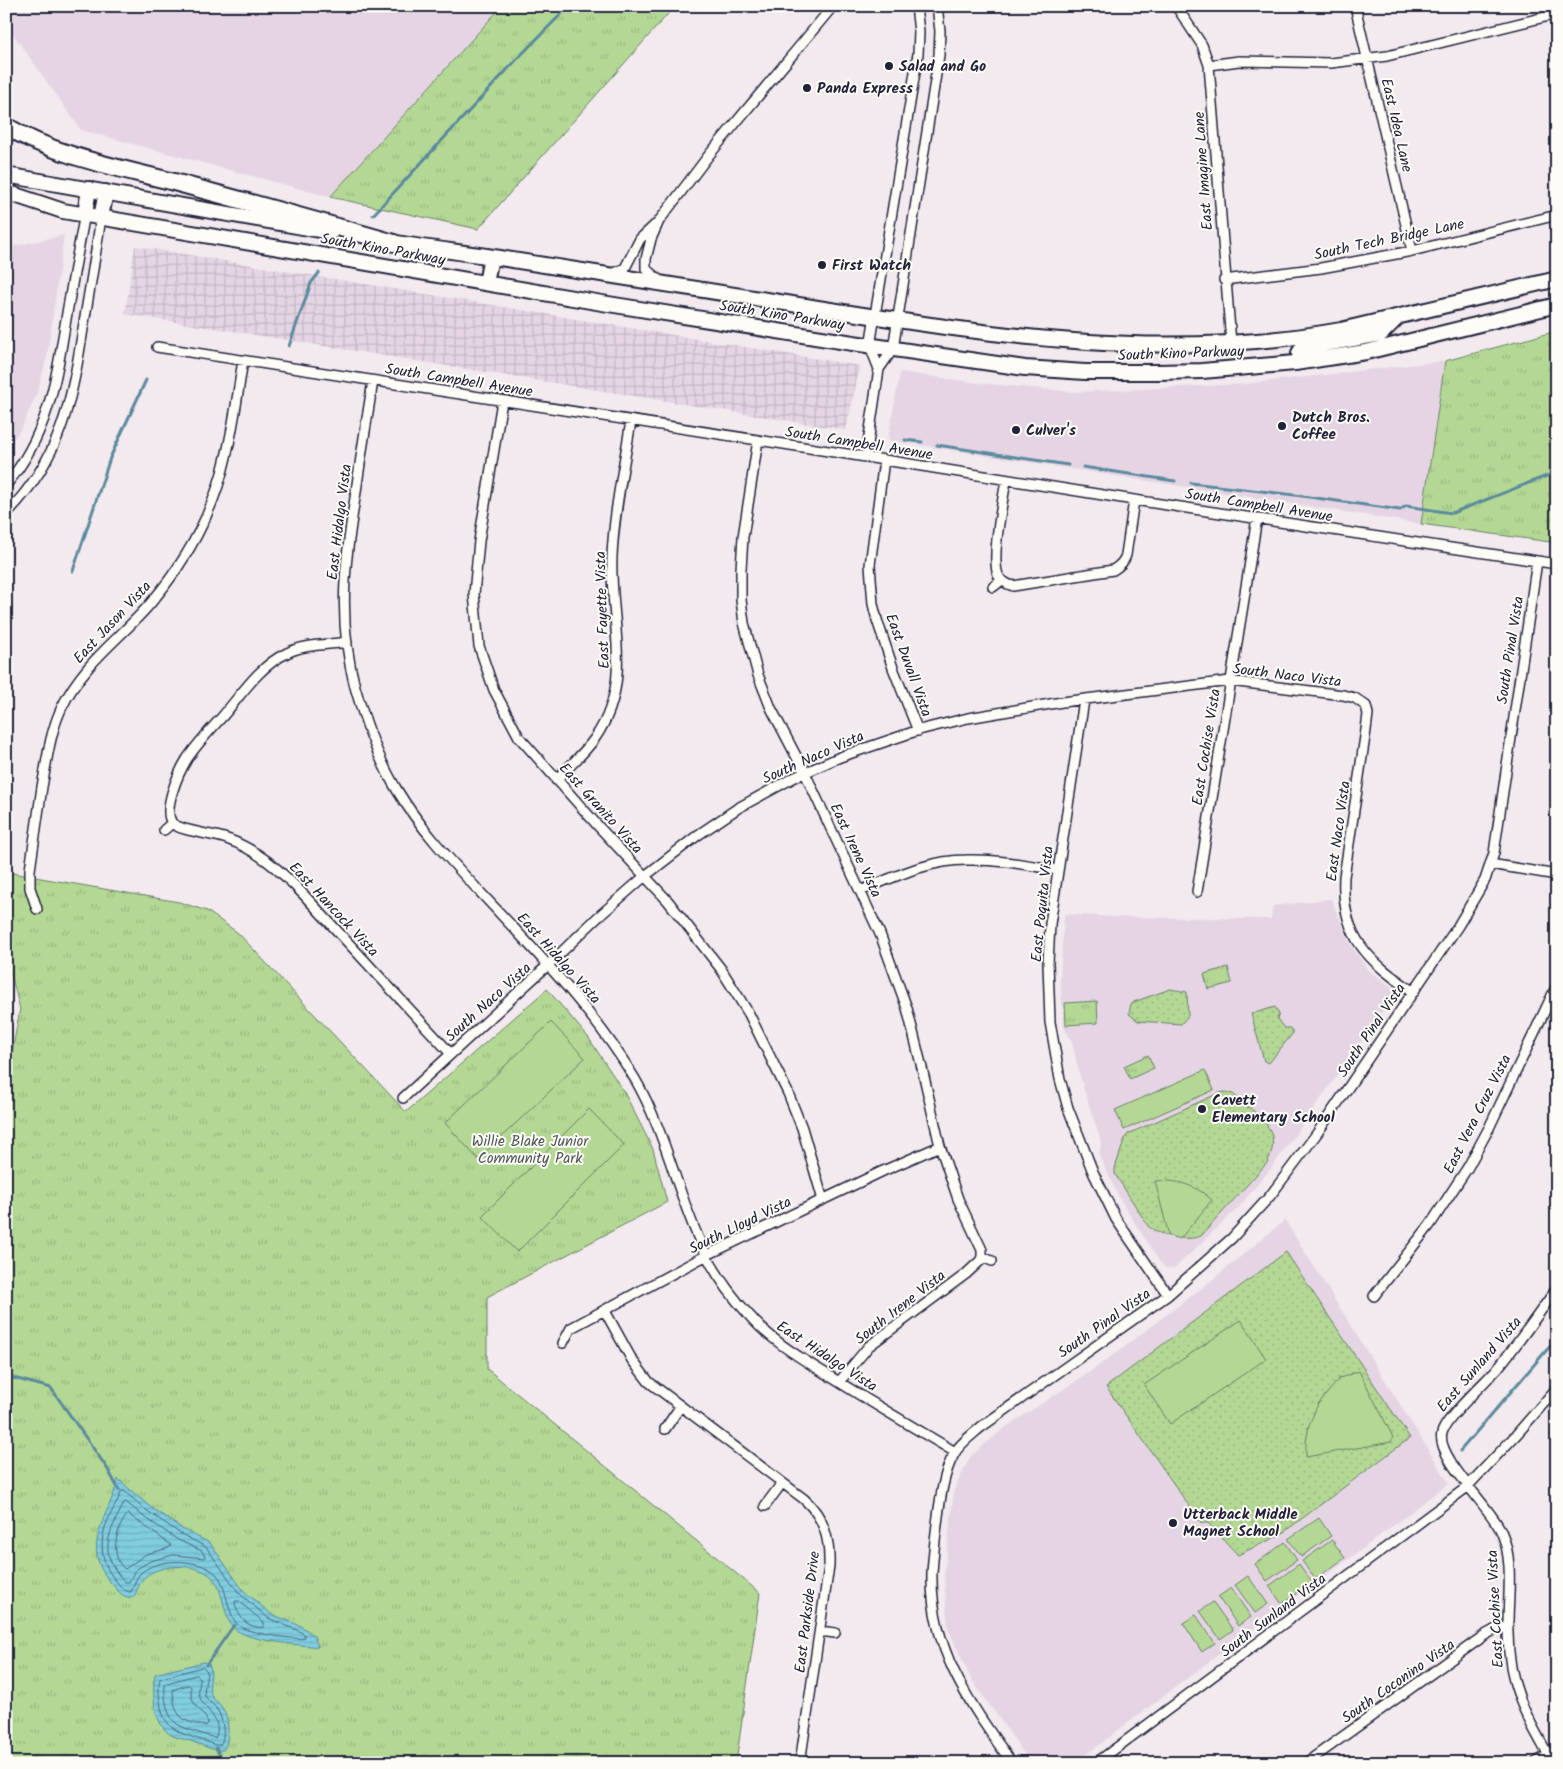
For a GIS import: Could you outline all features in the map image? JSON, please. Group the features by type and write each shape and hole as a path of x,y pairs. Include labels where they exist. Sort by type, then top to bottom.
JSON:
{"highway":[{"path":"6,126 34,141 76,156 394,243"}],"main road":[{"name":"South Kino Parkway","path":"6,175 394,243 875,317 998,334 1075,342 1144,346 1231,343 1311,336 1557,279"},
{"path":"85,214 89,189"},
{"name":"South Kino Parkway","path":"6,192 63,212 85,214 486,283 870,346 1025,368 1085,372 1202,371 1300,362 1366,352 1557,305"},
{"path":"101,217 106,192"},
{"path":"486,283 491,257"},
{"path":"1300,362 1299,352 1302,348 1381,334 1398,317"}],"street":[{"path":"609,275 625,268 640,239 659,221 710,155 833,6"},
{"path":"879,369 870,346 918,54 919,32 916,6"},
{"path":"866,457 879,369 893,349 898,320 939,56 940,32 937,6"},
{"name":"East Imagine Lane","path":"1176,6 1202,45 1209,65 1224,280 1231,343"},
{"name":"East Idea Lane","path":"1354,6 1412,251"},
{"path":"1209,65 1240,61 1331,63 1387,56 1557,14"},
{"path":"6,485 30,451 42,428 52,394 85,214"},
{"name":"South Tech Bridge Lane","path":"1224,280 1322,268 1412,251 1557,215"},
{"path":"6,514 26,494 43,469 57,441 67,412 76,374 101,217"},
{"path":"659,221 651,239 646,259 646,269 664,284"},
{"name":"South Campbell Avenue","path":"157,347 1134,500 1557,564"},
{"name":"East Jason Vista","path":"37,909 30,888 30,870 48,753 61,710 69,694 88,666 151,603 192,544 211,503 226,459 243,360"},
{"name":"East Hidalgo Vista","path":"373,381 346,556 344,586 347,642 354,683 364,716 382,761 397,790 436,844 548,965 593,1017 636,1081 666,1146 687,1210 707,1256 722,1283 764,1332 779,1344 955,1452"},
{"name":"East Granito Vista","path":"502,401 480,532 474,594 479,646 494,690 519,736 556,780 645,876 692,930 721,968 749,1014 778,1071 802,1128 823,1200"},
{"name":"East Fayette Vista","path":"556,780 583,753 595,737 613,701 618,678 612,558 614,531 631,421"},
{"name":"East Irene Vista","path":"758,440 743,537 741,569 741,600 744,623 758,675 771,708 805,773 880,934 907,1008 940,1146 958,1199 982,1250 982,1257"},
{"name":"East Duvall Vista","path":"884,460 870,565 873,604 893,668 918,731"},
{"path":"1006,480 996,561 998,576 1007,584 1020,586 1114,570 1124,562 1134,500"},
{"name":"East Cochise Vista","path":"1197,892 1257,518"},
{"name":"South Pinal Vista","path":"955,1452 981,1427 1168,1295 1232,1238 1270,1196 1318,1132 1458,926 1485,880 1494,853 1537,561"},
{"path":"993,587 1002,580"},
{"name":"East Hancock Vista","path":"347,642 298,648 287,652 264,668 188,757 177,778 171,799 168,827 204,832 228,839 268,860 297,888 451,1054"},
{"name":"South Naco Vista","path":"403,1098 645,876 698,835 738,808 840,757 918,731 968,718 1084,700 1230,681 1343,695 1355,698 1366,706"},
{"name":"East Poquita Vista","path":"1084,700 1050,924 1048,963 1050,1022 1060,1079 1066,1101 1093,1172 1116,1219 1168,1295"},
{"path":"1366,706 1374,700"},
{"name":"East Naco Vista","path":"1366,706 1368,714 1366,730 1344,877 1343,894 1346,912 1351,927 1366,954 1378,966 1414,992"},
{"path":"860,891 918,868 965,860 1012,862 1058,870"},
{"path":"1490,864 1557,875"},
{"name":"East Vera Cruz Vista","path":"1374,1296 1430,1225 1468,1167 1489,1128 1557,985"},
{"name":"South Lloyd Vista","path":"563,1343 571,1328 707,1256 940,1146"},
{"path":"982,1257 992,1261"},
{"name":"South Irene Vista","path":"839,1382 869,1346 966,1274 982,1257"},
{"name":"East Sunland Vista","path":"1467,1488 1442,1445 1440,1440 1442,1430 1526,1332 1557,1288"},
{"name":"East Parkside Drive","path":"605,1311 640,1372 649,1382 782,1482 813,1507 821,1519 829,1543 829,1566 800,1763"},
{"path":"1467,1488 1557,1388"},
{"path":"665,1429 680,1407"},
{"path":"955,1452 941,1495 934,1552 932,1574 936,1616 945,1650 967,1699 1012,1763"},
{"path":"765,1506 782,1482"},
{"name":"East Cochise Vista","path":"1467,1488 1493,1517 1505,1543 1508,1556 1509,1658 1516,1689 1530,1725 1553,1751 1553,1763"},
{"name":"South Sunland Vista","path":"1096,1763 1467,1488"},
{"name":"South Coconino Vista","path":"1306,1763 1485,1636 1498,1628 1508,1628"},
{"path":"820,1631 835,1633"},
{"path":"1535,1763 1553,1751"}],"shaded area":[{"path":"6,6 502,6 330,197 81,130 6,24"},
{"path":"64,235 47,357 37,393 22,427 6,451 6,248"},
{"path":"135,246 860,366 846,430 125,314"},
{"path":"1445,361 1421,524 888,440 900,372 978,383 1076,392 1244,384"},
{"name":"Cavett Elementary School","path":"1331,899 1349,941 1367,969 1397,991 1273,1166 1238,1208 1174,1269 1166,1268 1159,1261 1121,1201 1099,1156 1101,1142 1080,1077 1072,1042 1064,1027 1060,979 1064,914 1117,917 1271,919 1273,906"},
{"name":"Utterback Middle Magnet School","path":"1285,1220 1449,1483 1075,1763 1031,1763 971,1679 948,1629 944,1577 954,1490 970,1457 1003,1429 1097,1367 1211,1281"}],"green space":[{"path":"502,6 675,6 478,229 330,197"},
{"path":"1557,331 1557,543 1421,524 1445,361"},
{"name":"Willie Blake Junior Community Park","path":"6,872 179,902 207,911 238,933 406,1112 547,989 588,1037 624,1092 653,1149 667,1202 487,1297 487,1369 760,1593 736,1763 6,1763 6,1085 20,1009 6,955"},
{"path":"1228,967 1232,983 1208,989 1204,974"},
{"path":"1170,989 1187,992 1188,1016 1181,1024 1138,1021 1129,1014 1131,1003"},
{"path":"1097,1001 1098,1023 1066,1025 1065,1003"},
{"path":"1275,1007 1279,1014 1277,1019 1284,1028 1290,1028 1293,1033 1269,1063 1264,1061 1251,1014"},
{"path":"551,1022 585,1058 478,1159 445,1123"},
{"path":"1148,1055 1154,1068 1130,1079 1124,1066"},
{"path":"1205,1070 1214,1090 1124,1130 1115,1110"},
{"path":"1219,1093 1233,1094 1266,1123 1273,1140 1272,1151 1267,1163 1201,1236 1195,1238 1173,1237 1153,1230 1148,1226 1115,1174 1115,1168 1125,1138 1128,1134"},
{"path":"589,1109 624,1145 517,1252 482,1216"},
{"path":"1155,1181 1171,1181 1186,1184 1212,1200 1180,1239 1169,1236"},
{"path":"1286,1252 1410,1438 1280,1535 1238,1555 1208,1523 1201,1523 1106,1387"},
{"path":"1241,1320 1266,1359 1170,1424 1144,1385"},
{"path":"1359,1371 1391,1433 1393,1438 1391,1442 1306,1457 1309,1425 1318,1404 1340,1378"},
{"path":"1319,1518 1331,1536 1301,1557 1288,1539"},
{"path":"1332,1540 1345,1558 1315,1579 1302,1561"},
{"path":"1285,1542 1297,1560 1267,1581 1255,1564"},
{"path":"1299,1564 1312,1582 1282,1604 1269,1586"},
{"path":"1248,1576 1268,1604 1255,1613 1235,1585"},
{"path":"1231,1588 1251,1617 1238,1626 1218,1597"},
{"path":"1213,1602 1233,1630 1220,1639 1200,1611"},
{"path":"1196,1615 1215,1643 1202,1652 1183,1623"}],"water":[{"path":"118,1479 149,1506 184,1530 210,1543 243,1590 271,1614 301,1626 314,1636 318,1647 264,1640 236,1630 226,1614 218,1586 209,1575 201,1570 181,1567 161,1569 152,1572 143,1579 134,1597 127,1597 122,1594 102,1570 97,1557 99,1532"},
{"path":"204,1662 209,1664 210,1668 210,1691 212,1696 220,1704 226,1715 228,1734 226,1746 223,1750 212,1749 173,1736 161,1725 155,1708 155,1674"}],"waterway":[{"path":"373,215 519,57 569,6"},
{"path":"289,346 311,283 319,273"},
{"path":"73,571 110,458 146,380"},
{"path":"905,440 922,442"},
{"path":"937,445 1068,465"},
{"path":"1083,467 1175,481"},
{"path":"1191,483 1400,510 1406,506 1452,513 1557,472"},
{"path":"1460,1451 1557,1338"},
{"path":"6,1376 51,1388 107,1468 119,1490"},
{"path":"206,1665 234,1625"},
{"path":"216,1748 224,1763"}],"place":[{"name":"Salad and Go","path":"889,66"},
{"name":"Panda Express","path":"807,88"},
{"name":"First Watch","path":"822,265"},
{"name":"Dutch Bros. Coffee","path":"1282,426"},
{"name":"Culver's","path":"1016,430"},
{"name":"Cavett Elementary School","path":"1202,1109"},
{"name":"Utterback Middle Magnet School","path":"1173,1523"}]}
